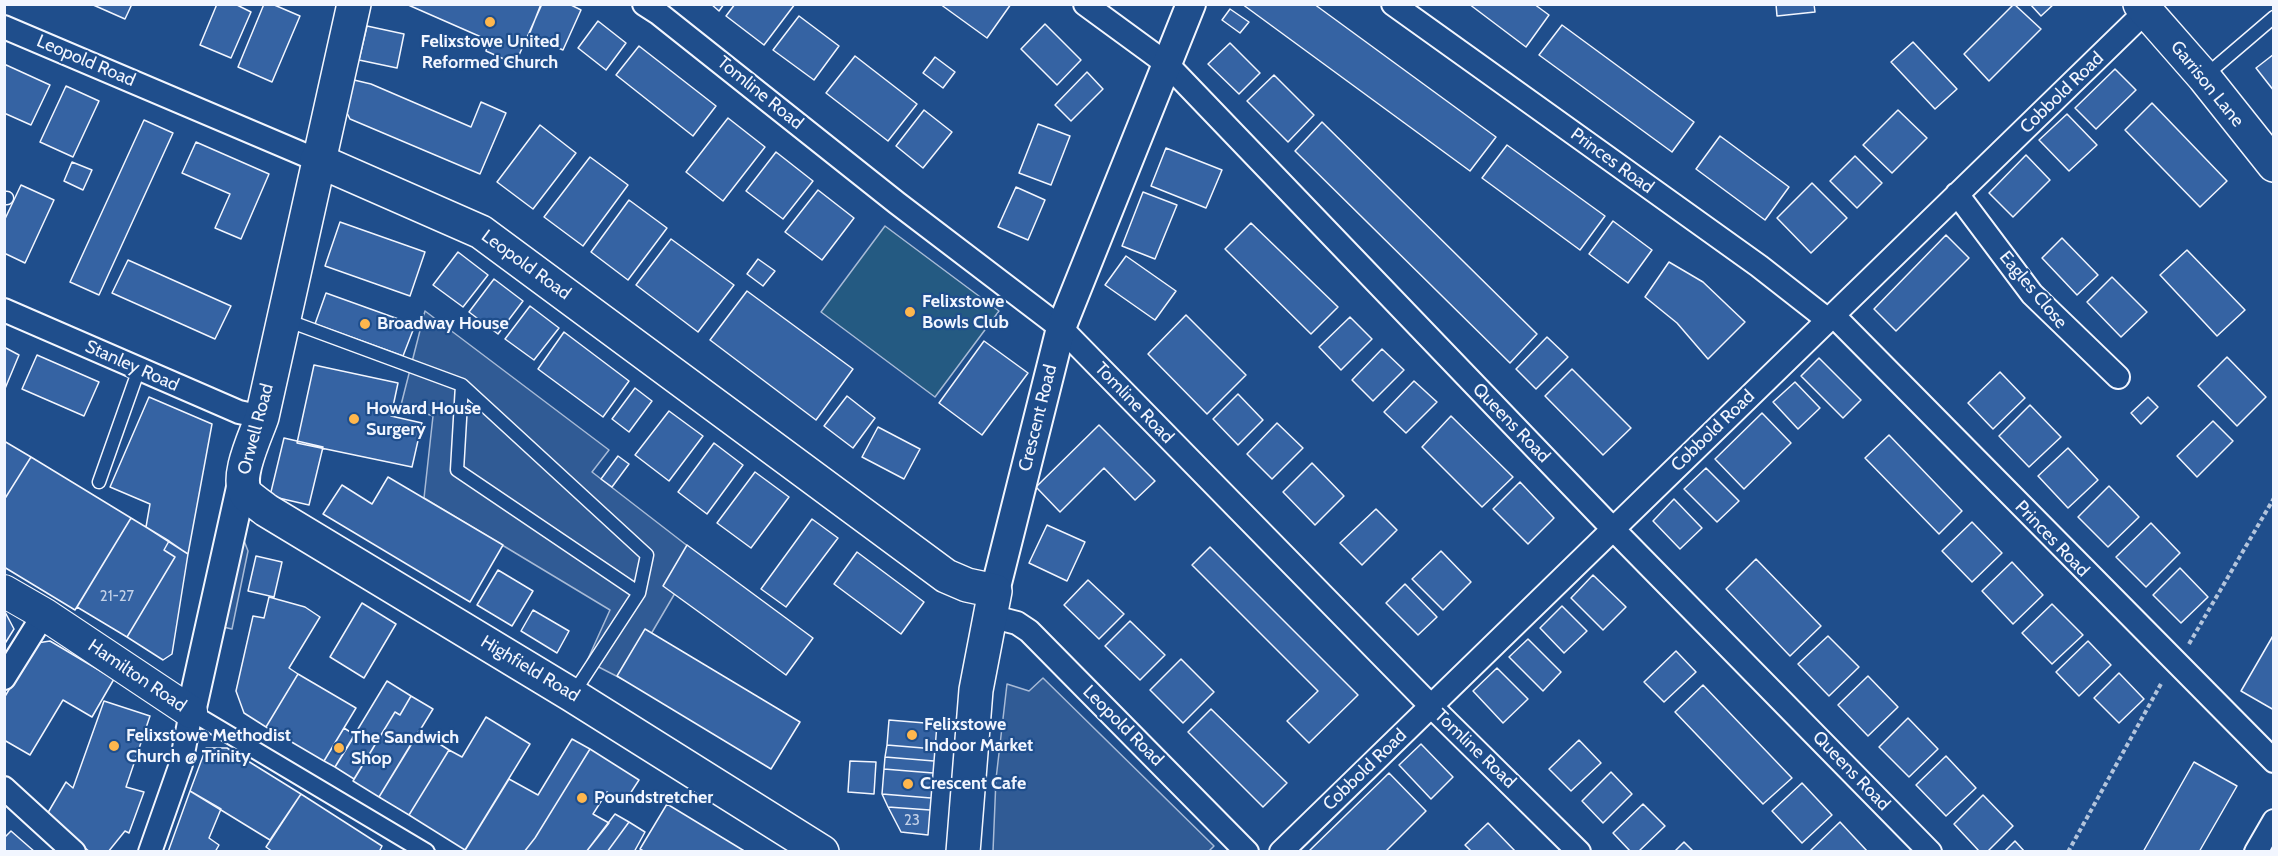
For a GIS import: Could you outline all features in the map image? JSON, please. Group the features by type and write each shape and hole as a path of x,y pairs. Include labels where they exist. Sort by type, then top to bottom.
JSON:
{"main road":[{"name":"Orwell Road","path":"242,483 262,417 317,160 354,4"},
{"name":"Garrison Lane","path":"2143,8 2204,77 2274,165"},
{"name":"Leopold Road","path":"317,160 481,232 946,576 961,583 992,604"},
{"name":"Highfield Road","path":"242,483 246,494 266,510 572,695 822,852"},
{"name":"Hamilton Road","path":"4,591 44,614 191,712"},
{"name":"Crescent Road","path":"963,852 976,690 992,604"}],"street":[{"name":"Tomline Road","path":"644,4 897,203 1061,328 1431,706 1580,852"},
{"name":"Queens Road","path":"1085,4 1167,64 1613,529 1930,852"},
{"name":"Crescent Road","path":"992,604 1061,328 1191,4"},
{"name":"Princes Road","path":"1393,4 1831,317 2274,761"},
{"name":"Cobbold Road","path":"1281,852 1957,194 2143,8"},
{"name":"Leopold Road","path":"4,27 317,160"},
{"name":"Eagles Close","path":"1957,194 2032,294 2118,377"},
{"name":"Stanley Road","path":"4,310 239,412 262,417"},
{"name":"Orwell Road","path":"150,852 181,764 242,483"},
{"name":"Leopold Road","path":"992,604 1029,631 1247,852"},
{"path":"4,678 44,614"},
{"name":"Hamilton Road","path":"191,712 426,852"},
{"path":"4,788 74,852"},
{"path":"2256,852 2274,821"}],"lane":[{"path":"2204,77 2274,17"},
{"path":"282,319 462,385 647,555 639,593 572,695"},
{"path":"99,482 139,369"},
{"path":"462,385 457,470 639,593"}],"shaded area":[{"name":"Felixstowe Bowls Club","path":"885,226 999,311 935,397 821,312"},
{"path":"425,311 609,450 592,472 698,554 624,680 587,661 610,610 424,498 433,416 401,405"},
{"path":"243,538 248,551 232,629 223,627"},
{"path":"1043,678 1214,846 1209,851 993,851 996,779 1007,684 1029,691"}],"building":[{"path":"91,4 132,4 125,19"},
{"path":"217,4 235,4 251,12 231,58 200,45"},
{"path":"264,4 272,4 300,16 272,82 238,67"},
{"name":"Felixstowe United Reformed Church","path":"406,4 542,4 515,64 486,51 488,40"},
{"path":"541,4 569,4 581,10 563,50 529,35"},
{"path":"711,4 724,4 719,11"},
{"path":"735,4 795,4 764,45 726,16"},
{"path":"940,4 1011,4 987,38"},
{"path":"1242,4 1314,4 1496,137 1470,171"},
{"path":"1469,4 1534,4 1549,15 1526,47"},
{"path":"1776,4 1814,4 1815,12 1777,16"},
{"path":"2014,4 2041,29 1989,81 1964,54"},
{"path":"2030,4 2054,4 2041,16"},
{"path":"1230,9 1249,22 1240,33 1222,20"},
{"path":"799,16 839,46 814,80 773,50"},
{"path":"598,21 626,43 606,70 578,48"},
{"path":"1045,24 1081,60 1057,85 1021,49"},
{"path":"1562,25 1694,122 1672,152 1539,55"},
{"path":"367,26 404,34 397,68 359,60"},
{"path":"1913,42 1957,89 1935,109 1891,62"},
{"path":"1230,43 1260,73 1239,94 1208,64"},
{"path":"639,46 716,106 693,136 616,75"},
{"path":"2274,54 2274,91 2256,68"},
{"path":"855,56 917,104 888,141 826,93"},
{"path":"935,57 955,72 943,88 923,73"},
{"path":"4,64 50,85 31,125 4,113"},
{"path":"2115,69 2136,90 2096,129 2075,108"},
{"path":"1087,72 1103,89 1071,121 1055,105"},
{"path":"1274,75 1314,115 1288,142 1247,101"},
{"path":"354,80 371,84 471,127 481,102 506,113 480,174 350,119 346,111"},
{"path":"66,86 99,101 73,157 40,142"},
{"path":"2152,103 2227,181 2200,207 2125,130"},
{"path":"924,110 952,132 923,168 896,146"},
{"path":"1898,110 1927,138 1892,173 1863,145"},
{"path":"2067,114 2097,145 2069,171 2039,140"},
{"path":"728,118 765,147 723,201 686,172"},
{"path":"144,120 173,133 99,295 70,282"},
{"path":"1322,122 1537,334 1510,363 1295,151"},
{"path":"1038,124 1070,136 1051,185 1019,173"},
{"path":"540,125 576,153 533,209 497,182"},
{"path":"1720,136 1789,187 1765,220 1696,169"},
{"path":"196,142 269,174 241,239 215,228 230,194 182,173"},
{"path":"1507,145 1605,216 1580,250 1482,178"},
{"path":"1166,148 1222,170 1206,208 1151,186"},
{"path":"776,152 813,181 783,219 746,191"},
{"path":"2026,155 2050,180 2013,217 1989,193"},
{"path":"1855,156 1882,183 1857,208 1830,181"},
{"path":"590,157 628,185 583,246 544,217"},
{"path":"72,162 92,170 83,190 64,181"},
{"path":"1812,183 1847,218 1811,253 1777,218"},
{"path":"21,185 54,200 25,263 4,253 4,221"},
{"path":"1016,187 1045,200 1028,240 998,227"},
{"path":"818,190 854,218 822,260 785,232"},
{"path":"1143,192 1177,205 1155,259 1122,246"},
{"path":"629,200 667,228 628,280 591,252"},
{"path":"1613,221 1652,250 1628,283 1589,254"},
{"path":"340,222 425,252 410,296 325,266"},
{"path":"1251,223 1338,307 1311,334 1225,249"},
{"path":"1946,235 1969,258 1896,331 1874,309"},
{"path":"2062,238 2098,275 2077,295 2042,258"},
{"path":"671,239 734,285 698,332 636,285"},
{"path":"2187,250 2245,310 2217,336 2160,275"},
{"path":"458,252 488,275 463,307 433,285"},
{"path":"1126,256 1176,291 1155,320 1105,285"},
{"path":"758,259 775,271 763,286 747,274"},
{"path":"128,260 231,306 215,339 112,293"},
{"path":"1669,262 1703,282 1745,322 1708,359 1677,323 1645,297"},
{"path":"2112,277 2147,312 2121,337 2087,302"},
{"path":"494,279 523,301 498,334 469,312"},
{"path":"747,291 853,369 816,420 710,340"},
{"name":"Broadway House","path":"326,293 415,325 403,356 315,324"},
{"path":"530,306 559,328 534,360 505,339"},
{"path":"1186,315 1246,375 1207,414 1148,354"},
{"path":"1350,317 1372,339 1341,370 1319,347"},
{"path":"564,332 629,381 603,417 538,369"},
{"path":"1547,337 1568,357 1536,389 1516,369"},
{"name":"Felixstowe Bowls Club","path":"984,341 1028,373 982,435 939,403"},
{"path":"4,347 19,355 4,391"},
{"path":"1382,349 1404,370 1373,401 1352,380"},
{"path":"37,355 99,382 84,416 22,389"},
{"path":"2227,357 2266,397 2237,426 2198,386"},
{"path":"1819,358 1861,400 1843,418 1801,376"},
{"name":"Howard House Surgery","path":"314,365 398,383 391,416 422,423 412,467 297,443"},
{"path":"1572,369 1631,428 1603,455 1545,396"},
{"path":"2000,372 2025,398 1993,429 1968,403"},
{"path":"1414,381 1437,402 1406,433 1384,412"},
{"path":"1795,382 1820,408 1798,429 1773,402"},
{"path":"635,388 652,401 629,432 612,419"},
{"path":"1238,394 1263,420 1238,445 1213,419"},
{"path":"847,396 875,418 853,448 824,426"},
{"path":"149,397 212,424 188,554 146,527 150,504 110,487"},
{"path":"2148,397 2158,407 2141,424 2131,413"},
{"path":"2030,405 2061,437 2029,467 1999,436"},
{"path":"669,411 703,436 669,481 635,455"},
{"path":"1762,413 1791,443 1744,489 1715,459"},
{"path":"1451,416 1513,477 1482,507 1422,447"},
{"path":"2213,421 2233,441 2197,477 2177,456"},
{"path":"1277,423 1303,448 1272,479 1247,454"},
{"path":"1099,425 1155,481 1135,500 1104,468 1060,512 1036,487"},
{"path":"878,427 920,449 904,479 862,457"},
{"path":"1889,435 1962,511 1939,534 1865,458"},
{"path":"284,438 323,447 309,505 270,496"},
{"path":"4,441 31,457 4,500"},
{"path":"714,443 743,465 707,514 678,492"},
{"path":"2068,448 2098,480 2068,508 2038,476"},
{"path":"618,456 629,464 612,487 601,479"},
{"path":"31,457 131,518 75,610 4,567 4,500"},
{"path":"1312,463 1344,496 1315,525 1283,492"},
{"path":"1706,468 1739,501 1717,522 1684,489"},
{"path":"755,472 789,497 751,548 717,523"},
{"path":"388,477 503,545 470,602 323,514 342,485 372,504"},
{"path":"1520,482 1554,518 1528,544 1493,509"},
{"path":"2109,486 2139,517 2108,547 2078,517"},
{"path":"1674,499 1702,528 1680,549 1653,521"},
{"path":"1376,509 1397,530 1362,565 1340,543"},
{"path":"131,518 169,541 164,550 175,557 127,637 77,607"},
{"path":"812,519 838,538 786,607 761,589"},
{"path":"1972,522 2002,553 1972,582 1942,551"},
{"path":"2151,523 2180,553 2146,587 2116,557"},
{"path":"1047,525 1085,542 1067,581 1029,563"},
{"path":"169,541 188,554 172,654 163,660 127,637 175,557 164,550"},
{"path":"687,545 813,638 786,675 663,586"},
{"path":"1210,547 1358,695 1309,743 1287,721 1318,691 1192,565"},
{"path":"1441,551 1471,582 1443,610 1412,579"},
{"path":"857,552 924,602 901,634 834,584"},
{"path":"256,556 282,562 274,597 248,591"},
{"path":"1756,559 1821,626 1790,656 1726,589"},
{"path":"2012,562 2043,595 2013,624 1982,591"},
{"path":"2180,568 2208,597 2181,623 2153,595"},
{"path":"498,570 533,591 512,626 477,605"},
{"path":"1593,575 1626,607 1603,630 1571,598"},
{"path":"1088,580 1124,614 1099,639 1064,605"},
{"path":"1405,584 1437,617 1418,635 1386,603"},
{"path":"269,597 305,607 320,617 289,668 298,674 266,727 244,713 236,691 253,616 264,618"},
{"path":"362,603 396,624 364,678 330,657"},
{"path":"2052,604 2083,635 2052,664 2022,633"},
{"path":"1562,606 1587,631 1564,653 1540,628"},
{"path":"4,610 14,629 4,645"},
{"path":"533,610 569,631 557,653 521,631"},
{"path":"1130,621 1165,655 1140,680 1105,646"},
{"path":"645,629 800,722 771,769 617,676"},
{"path":"2274,634 2274,710 2241,691"},
{"path":"1828,636 1859,667 1829,696 1798,664"},
{"path":"1528,639 1561,672 1543,691 1509,657"},
{"path":"50,641 114,679 92,717 63,700 30,755 4,740 4,698 37,643"},
{"path":"2088,641 2111,665 2079,696 2056,672"},
{"path":"1676,651 1696,672 1664,702 1644,682"},
{"path":"1181,659 1214,692 1183,723 1150,690"},
{"path":"1497,668 1528,699 1503,723 1473,691"},
{"path":"2119,673 2144,699 2119,723 2094,698"},
{"path":"298,674 356,708 324,761 266,727"},
{"path":"1868,676 1898,707 1868,736 1838,705"},
{"path":"387,681 411,696 400,715 395,712 354,779 335,767"},
{"path":"1703,685 1792,778 1763,804 1675,712"},
{"path":"411,696 433,709 379,797 353,781 395,712 400,715"},
{"name":"Felixstowe Methodist Church @ Trinity","path":"104,701 150,716 126,787 144,792 129,833 125,831 108,852 90,852 46,816 66,782 73,788"},
{"path":"1211,709 1287,783 1263,807 1188,732"},
{"path":"486,717 530,744 465,850 409,815 449,750 462,757"},
{"path":"1908,718 1938,749 1909,777 1879,747"},
{"name":"Felixstowe Indoor Market","path":"889,720 937,724 935,749 887,745"},
{"name":"The Sandwich Shop","path":"344,728 355,735 335,767 324,761"},
{"path":"419,731 449,750 409,815 379,797"},
{"path":"572,739 590,749 524,852 464,852 509,779 538,795"},
{"path":"1579,740 1601,763 1571,791 1549,769"},
{"path":"1421,744 1453,777 1431,799 1399,765"},
{"path":"887,745 935,749 934,761 885,757"},
{"path":"206,748 227,748 301,794 270,840 190,791"},
{"name":"Poundstretcher","path":"590,749 639,780 624,803 607,792 593,814 609,823 586,852 524,852 535,838"},
{"path":"1946,756 1976,788 1946,816 1916,785"},
{"path":"885,757 934,761 933,773 884,769"},
{"path":"850,761 876,762 874,794 848,792"},
{"path":"2194,762 2237,786 2199,852 2143,852"},
{"name":"Crescent Cafe","path":"884,769 933,773 931,798 882,794"},
{"path":"1611,772 1632,794 1603,823 1582,801"},
{"path":"1389,773 1426,811 1385,852 1308,852"},
{"path":"1802,783 1832,815 1802,843 1772,811"},
{"path":"190,791 221,809 209,838 219,845 215,852 168,852"},
{"path":"301,794 382,846 379,852 273,852 266,847"},
{"path":"882,794 931,798 930,810 888,807"},
{"path":"1983,795 2013,826 1987,852 1980,852 1954,824"},
{"path":"667,804 746,852 645,852 640,849"},
{"path":"1643,804 1665,826 1638,852 1631,852 1613,833"},
{"path":"888,807 930,810 928,835 901,832"},
{"path":"615,814 629,822 607,852 586,852"},
{"path":"629,822 645,832 634,852 607,852"},
{"path":"1840,822 1868,852 1810,852 1810,851"},
{"path":"1488,823 1516,852 1472,852 1465,845"},
{"path":"11,831 35,852 4,852 4,838"},
{"path":"2015,841 2025,852 2004,852"},
{"path":"1684,842 1694,852 1674,852"}],"place":[{"name":"Felixstowe United Reformed Church","path":"490,22"},
{"name":"Felixstowe Bowls Club","path":"910,312"},
{"name":"Broadway House","path":"365,324"},
{"name":"Howard House Surgery","path":"354,419"},
{"name":"Felixstowe Indoor Market","path":"912,735"},
{"name":"Felixstowe Methodist Church @ Trinity","path":"114,746"},
{"name":"The Sandwich Shop","path":"339,748"},
{"name":"Crescent Cafe","path":"908,784"},
{"name":"Poundstretcher","path":"582,798"}]}
